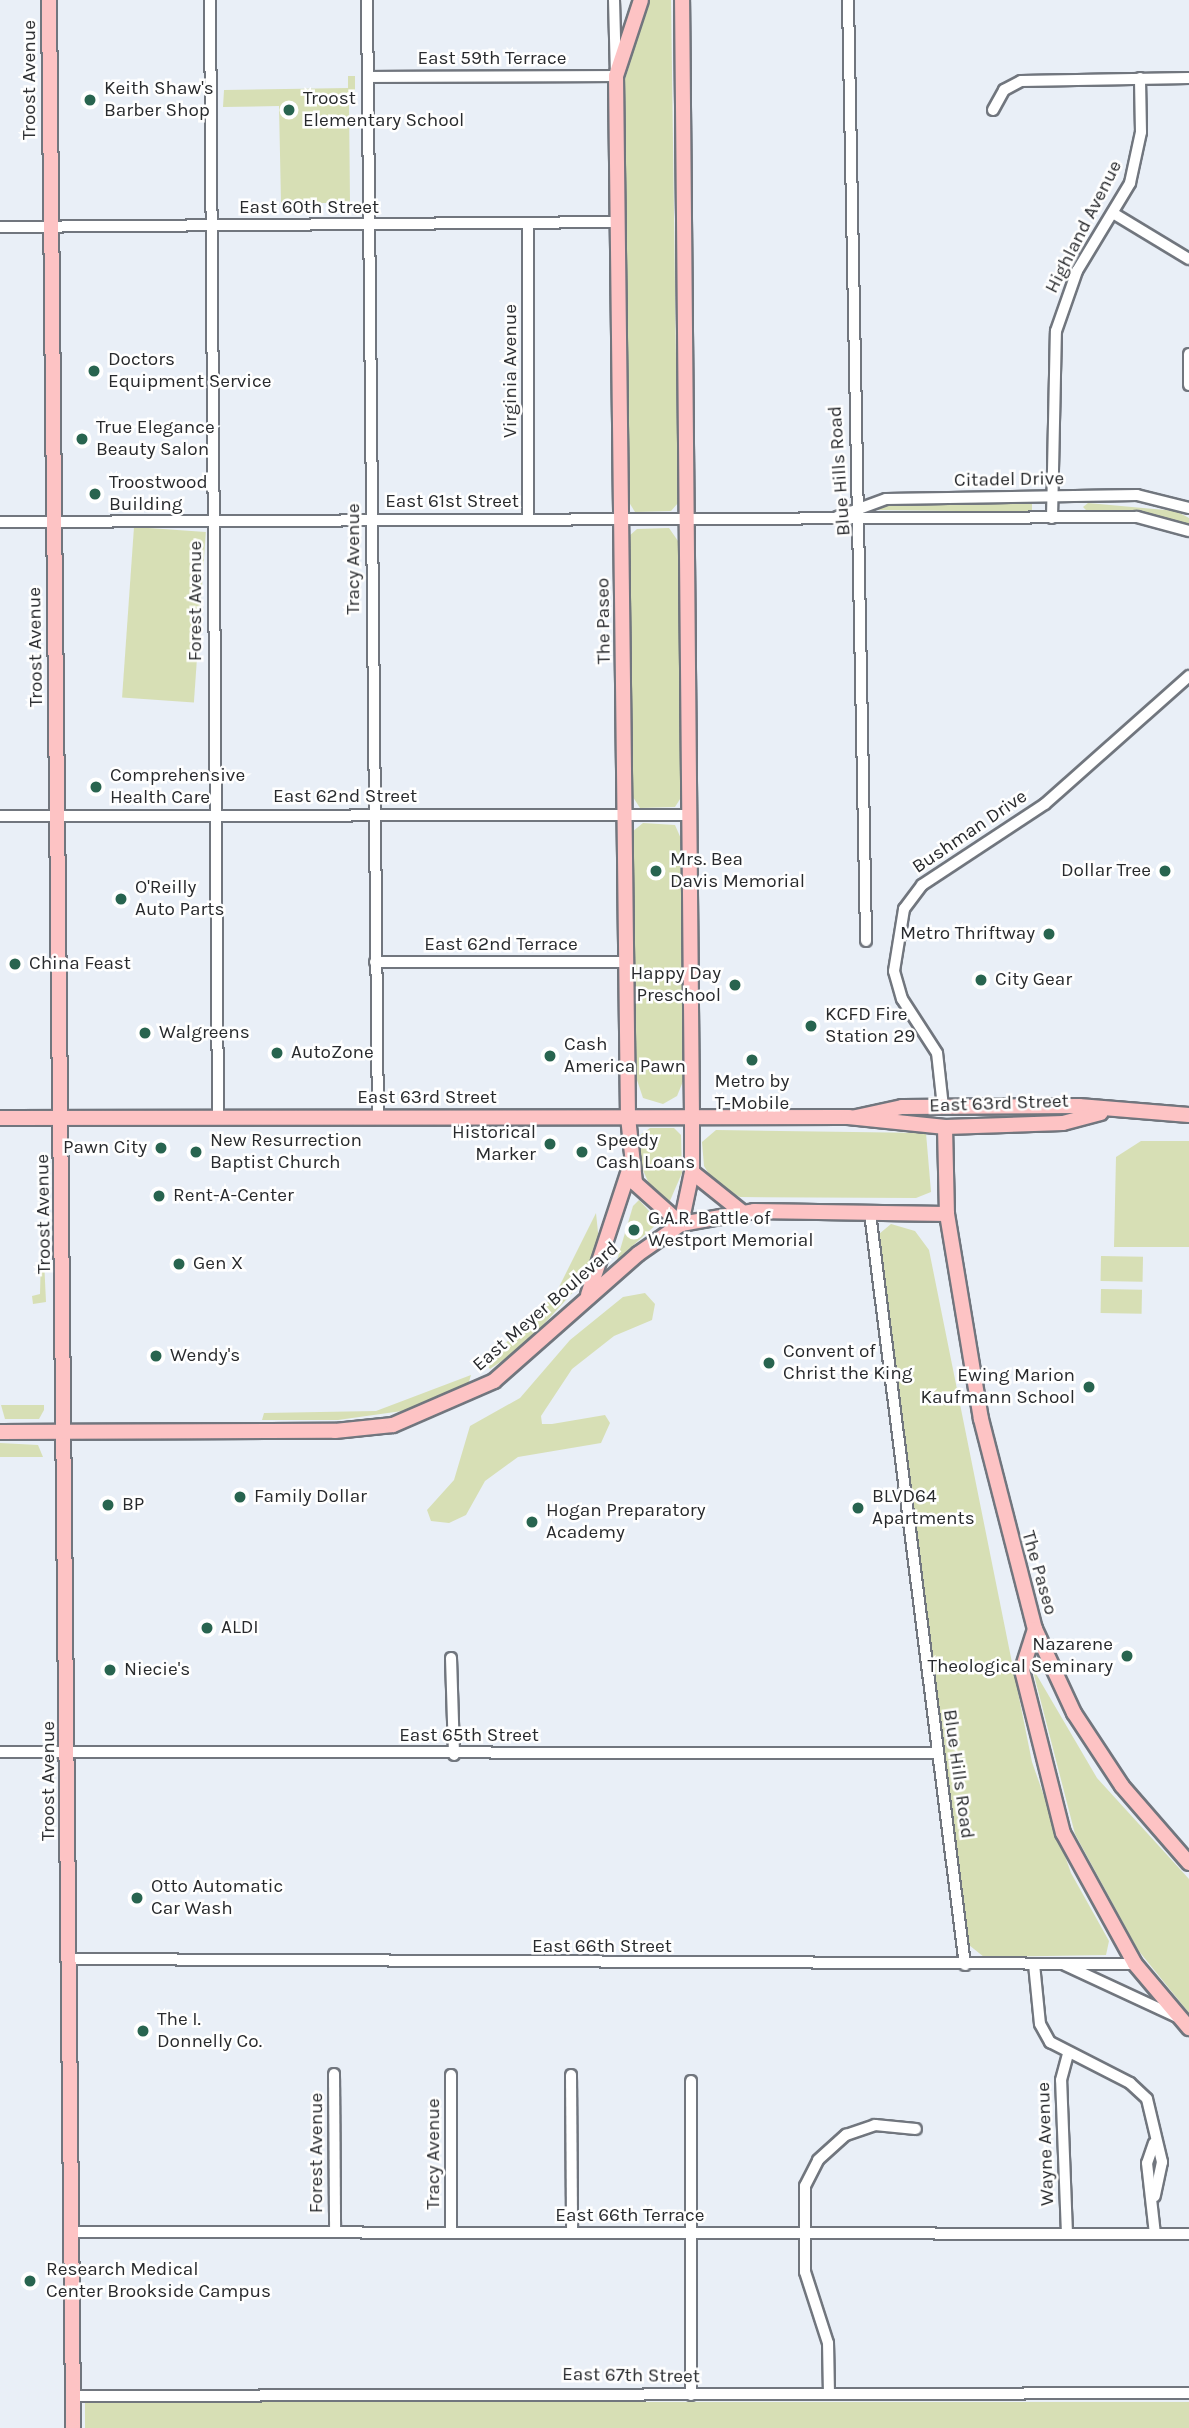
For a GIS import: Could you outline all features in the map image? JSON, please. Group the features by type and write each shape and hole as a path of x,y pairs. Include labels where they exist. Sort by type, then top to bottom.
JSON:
{"main road":[{"name":"Troost Avenue","path":"49,0 66,1432 73,2428"},
{"name":"The Paseo","path":"630,1167 617,76 641,0"},
{"path":"681,1224 692,1172 682,0"},
{"path":"876,1123 928,1117 943,1107"},
{"name":"East 63rd Street","path":"0,1118 855,1117 888,1108 943,1107 1018,1107 1101,1113 1189,1115"},
{"path":"947,1214 945,1127 952,1117 1018,1107"},
{"name":"East 63rd Street","path":"855,1117 876,1123 945,1127 1063,1123 1101,1113"},
{"path":"630,1167 635,1182 681,1224"},
{"path":"586,1299 630,1167"},
{"path":"692,1172 742,1212"},
{"name":"East Meyer Boulevard","path":"0,1432 393,1425 481,1389 586,1299 681,1224 742,1212 947,1214"},
{"name":"The Paseo","path":"947,1214 981,1419 1035,1629 1022,1670 1048,1788 1081,1872 1135,1964 1189,2028"},
{"path":"1035,1629 1074,1713 1122,1786 1189,1863"}],"street":[{"name":"Forest Avenue","path":"210,0 218,1118"},
{"name":"Tracy Avenue","path":"368,0 377,1118"},
{"path":"614,0 617,76"},
{"name":"Blue Hills Road","path":"848,0 853,455 862,519 866,941"},
{"name":"East 59th Terrace","path":"368,77 617,76"},
{"name":"Highland Avenue","path":"1052,518 1056,331 1077,271 1113,213 1139,154 1140,78"},
{"path":"993,110 1004,90 1021,81 1189,78"},
{"path":"1113,213 1189,259"},
{"name":"East 60th Street","path":"0,227 619,222"},
{"name":"Virginia Avenue","path":"528,223 528,519"},
{"path":"1189,354 1189,385"},
{"name":"Citadel Drive","path":"832,519 860,505 1052,497 1137,495 1189,508"},
{"name":"Citadel Drive","path":"862,519 1141,518 1189,531"},
{"name":"East 61st Street","path":"0,522 862,519"},
{"name":"Bushman Drive","path":"943,1107 937,1053 902,999 894,971 904,909 922,886 1045,804 1189,676"},
{"name":"East 62nd Street","path":"0,816 691,815"},
{"name":"East 62nd Terrace","path":"375,962 626,962"},
{"name":"Blue Hills Road","path":"870,1213 965,1965"},
{"path":"451,1658 454,1755"},
{"name":"East 65th Street","path":"0,1752 454,1755 938,1753"},
{"name":"East 66th Street","path":"69,1959 1135,1964"},
{"path":"1034,1964 1040,2024 1049,2042 1137,2088 1147,2099 1154,2143 1163,2171 1155,2196 1155,2234"},
{"path":"1063,1964 1177,2017"},
{"name":"Wayne Avenue","path":"1067,2234 1060,2080 1068,2053"},
{"name":"Forest Avenue","path":"334,2074 335,2232"},
{"path":"571,2075 572,2233"},
{"name":"Tracy Avenue","path":"451,2076 451,2232"},
{"path":"691,2081 691,2395"},
{"path":"829,2394 828,2343 805,2272 804,2186 831,2145 875,2124 916,2129"},
{"name":"East 66th Terrace","path":"71,2232 1189,2234"},
{"name":"East 67th Street","path":"73,2396 1189,2393"}],"green space":[{"path":"649,0 671,0 678,503 671,511 635,512 627,499 625,79"},
{"path":"348,76 355,76 355,102 349,102 350,203 281,203 279,106 223,107 224,90 348,88"},
{"path":"1032,503 1032,512 877,510 881,504"},
{"path":"1088,503 1176,511 1189,518 1189,527 1151,514 1087,511 1083,507"},
{"path":"134,527 206,532 194,703 122,698"},
{"path":"669,528 678,541 682,796 675,807 640,808 631,794 628,537 637,529"},
{"path":"643,823 675,825 682,841 684,1079 677,1096 663,1104 643,1098 636,1077 632,832"},
{"path":"650,1128 674,1128 681,1135 682,1173 669,1203 651,1188 641,1166 639,1136"},
{"path":"716,1130 926,1133 931,1192 916,1198 740,1197 715,1184 704,1166 702,1142"},
{"path":"1141,1141 1189,1141 1189,1247 1114,1247 1116,1157"},
{"path":"639,1200 659,1222 617,1260 633,1206"},
{"path":"596,1213 599,1242 574,1291 524,1346 490,1369 485,1363 555,1295"},
{"path":"42,1217 46,1302 33,1304 32,1296 40,1294"},
{"path":"891,1224 915,1231 929,1250 1032,1762 1071,1873 1109,1941 1106,1955 984,1957 969,1945 879,1234"},
{"path":"1101,1256 1143,1257 1143,1282 1101,1281"},
{"path":"1101,1289 1142,1290 1142,1314 1101,1313"},
{"path":"645,1293 655,1304 652,1320 614,1336 572,1369 541,1416 542,1424 552,1424 605,1415 610,1423 601,1443 518,1457 485,1481 466,1515 449,1523 431,1521 427,1510 454,1480 470,1426 520,1398 570,1340 623,1297"},
{"path":"471,1375 468,1385 402,1411 338,1420 262,1420 264,1413 376,1411"},
{"path":"1,1405 44,1405 44,1410 39,1419 5,1419"},
{"path":"0,1443 38,1445 43,1457 0,1457"},
{"path":"1032,1667 1097,1778 1189,1879 1189,2013 1138,1950 1075,1834"},
{"path":"85,2402 1189,2402 1189,2428 85,2428"}],"place":[{"name":"Keith Shaw's Barber Shop","path":"90,100"},
{"name":"Troost Elementary School","path":"289,110"},
{"name":"Doctors Equipment Service","path":"94,371"},
{"name":"True Elegance Beauty Salon","path":"82,439"},
{"name":"Troostwood Building","path":"95,494"},
{"name":"Comprehensive Health Care","path":"96,787"},
{"name":"Mrs. Bea Davis Memorial","path":"656,871"},
{"name":"Dollar Tree","path":"1165,871"},
{"name":"O'Reilly Auto Parts","path":"121,899"},
{"name":"Metro Thriftway","path":"1049,934"},
{"name":"China Feast","path":"15,964"},
{"name":"City Gear","path":"981,980"},
{"name":"Happy Day Preschool","path":"735,985"},
{"name":"KCFD Fire Station 29","path":"811,1026"},
{"name":"Walgreens","path":"145,1033"},
{"name":"AutoZone","path":"277,1053"},
{"name":"Cash America Pawn","path":"550,1056"},
{"name":"Metro by T-Mobile","path":"752,1060"},
{"name":"Historical Marker","path":"550,1144"},
{"name":"Pawn City","path":"161,1148"},
{"name":"New Resurrection Baptist Church","path":"196,1152"},
{"name":"Speedy Cash Loans","path":"582,1152"},
{"name":"Rent-A-Center","path":"159,1196"},
{"name":"G.A.R. Battle of Westport Memorial","path":"634,1230"},
{"name":"Gen X","path":"179,1264"},
{"name":"Wendy's","path":"156,1356"},
{"name":"Convent of Christ the King","path":"769,1363"},
{"name":"Ewing Marion Kaufmann School","path":"1089,1387"},
{"name":"Family Dollar","path":"240,1497"},
{"name":"BP","path":"108,1505"},
{"name":"BLVD64 Apartments","path":"858,1508"},
{"name":"Hogan Preparatory Academy","path":"532,1522"},
{"name":"ALDI","path":"207,1628"},
{"name":"Nazarene Theological Seminary","path":"1127,1656"},
{"name":"Niecie's","path":"110,1670"},
{"name":"Otto Automatic Car Wash","path":"137,1898"},
{"name":"The I. Donnelly Co.","path":"143,2031"},
{"name":"Research Medical Center Brookside Campus","path":"30,2281"}]}
